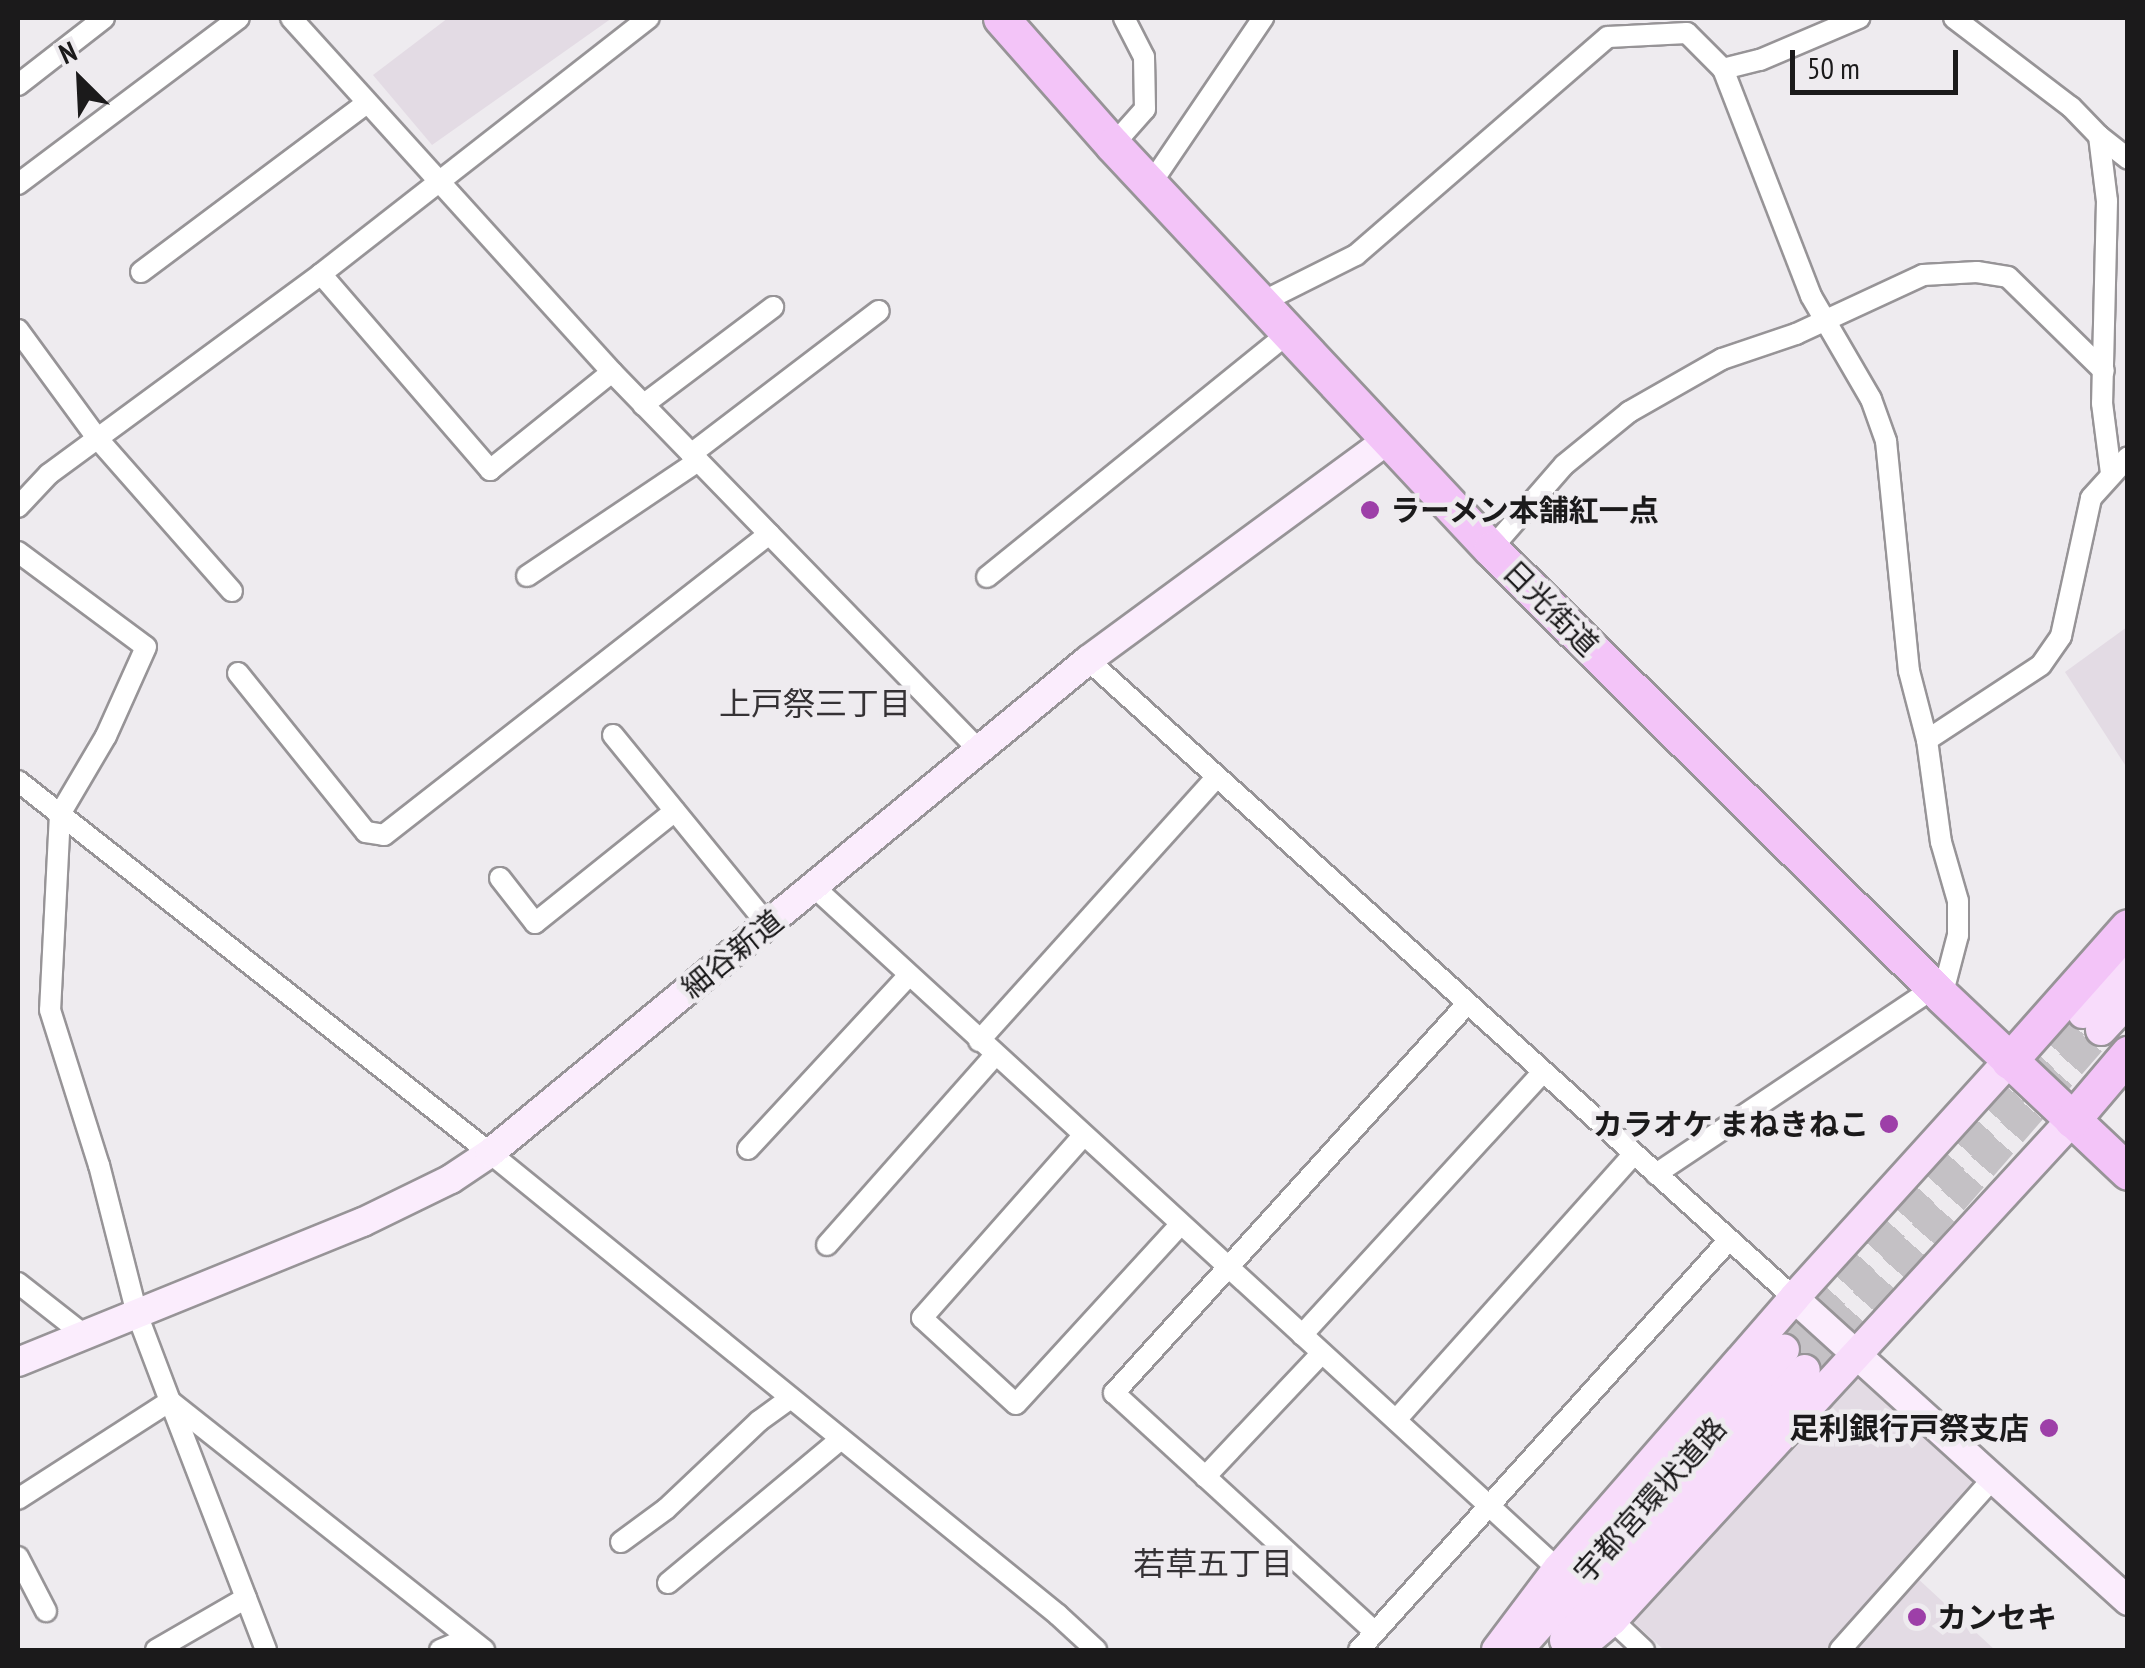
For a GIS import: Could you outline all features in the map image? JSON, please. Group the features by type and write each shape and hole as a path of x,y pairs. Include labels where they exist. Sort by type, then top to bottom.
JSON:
{"highway":[{"name":"日光街道","path":"1001,18 1113,146 1491,549 2009,1062 2128,1172"},
{"path":"2009,1062 2128,928"},
{"path":"2072,1120 2128,1054"}],"main road":[{"path":"2128,963 2092,1022 2128,1001"},
{"path":"1497,1650 1558,1569 1794,1298 2009,1062"},
{"path":"1576,1650 1612,1620 2072,1120"},
{"name":"宇都宮環状道路","path":"1517,1650 1795,1360 1556,1650"}],"street":[{"path":"18,85 104,18"},
{"path":"18,184 239,18"},
{"path":"291,18 612,372 978,749"},
{"path":"18,507 49,474 320,274 435,180 648,18"},
{"path":"1113,146 1146,109 1144,56 1124,18"},
{"path":"1150,185 1263,18"},
{"path":"1595,18 1608,37"},
{"path":"1722,69 1760,60 1860,18"},
{"path":"1954,18 2071,107 2128,159"},
{"path":"1260,303 1356,255 1608,37 1687,33 1722,69 1769,196 1826,319 1870,399 1886,441 1909,671 1928,740 1941,842 1958,901 1958,935 1938,992 1656,1174"},
{"path":"140,272 367,103"},
{"path":"2099,136 2106,201 2102,403 2111,473"},
{"path":"1491,549 1564,465 1629,412 1722,359 1796,334 1924,274 1977,272 2008,278 2104,372"},
{"path":"320,274 490,470 612,372"},
{"path":"643,404 774,308"},
{"path":"527,576 695,458 879,311"},
{"path":"18,330 97,438 232,591"},
{"path":"987,577 1288,333"},
{"name":"細谷新道","path":"18,1362 408,1202 490,1154 1088,660 1386,441"},
{"path":"1928,740 2041,664 2061,636 2091,498 2128,456"},
{"path":"238,673 366,832 384,835 769,534"},
{"path":"18,552 146,647 106,736 60,814 50,1010 99,1165 137,1314 266,1650"},
{"path":"1088,660 2128,1601"},
{"path":"613,735 768,925"},
{"path":"826,1245 1216,778"},
{"path":"18,781 490,1154 1096,1650"},
{"path":"500,878 535,923 675,811"},
{"path":"814,886 1558,1569"},
{"path":"748,1149 909,975"},
{"path":"1375,1632 1114,1394 1225,1266 1467,1004"},
{"path":"1302,1335 1543,1072"},
{"path":"1083,1136 922,1318 935,1330 1016,1404 1180,1225"},
{"path":"1396,1420 1634,1154"},
{"path":"1358,1650 1730,1240"},
{"path":"18,1282 84,1335"},
{"path":"1205,1477 1322,1353"},
{"path":"622,1542 666,1509 760,1421 791,1398"},
{"path":"18,1498 170,1401"},
{"path":"170,1401 476,1644"},
{"path":"668,1583 841,1438"},
{"path":"1840,1650 1993,1478"},
{"path":"18,1557 46,1610"},
{"path":"156,1650 246,1598"},
{"path":"1612,1620 1644,1650"},
{"path":"440,1650 476,1644"}],"shaded area":[{"path":"448,18 612,18 432,145 373,75"},
{"path":"2127,627 2127,768 2065,672"},
{"path":"1858,1371 1980,1484 1902,1564 1995,1650 1664,1650 1631,1620"}],"tunnel":[{"path":"1784,1350 2083,1013"},
{"path":"1805,1370 2101,1030"}],"place":[{"name":"ラーメン本舗紅一点","path":"1370,510"},
{"name":"カラオケ まねきねこ","path":"1889,1124"},
{"name":"足利銀行戸祭支店","path":"2049,1428"},
{"name":"カンセキ","path":"1917,1617"}],"district":[{"name":"上戸祭三丁目","path":"815,703"},
{"name":"若草五丁目","path":"1213,1563"}]}
